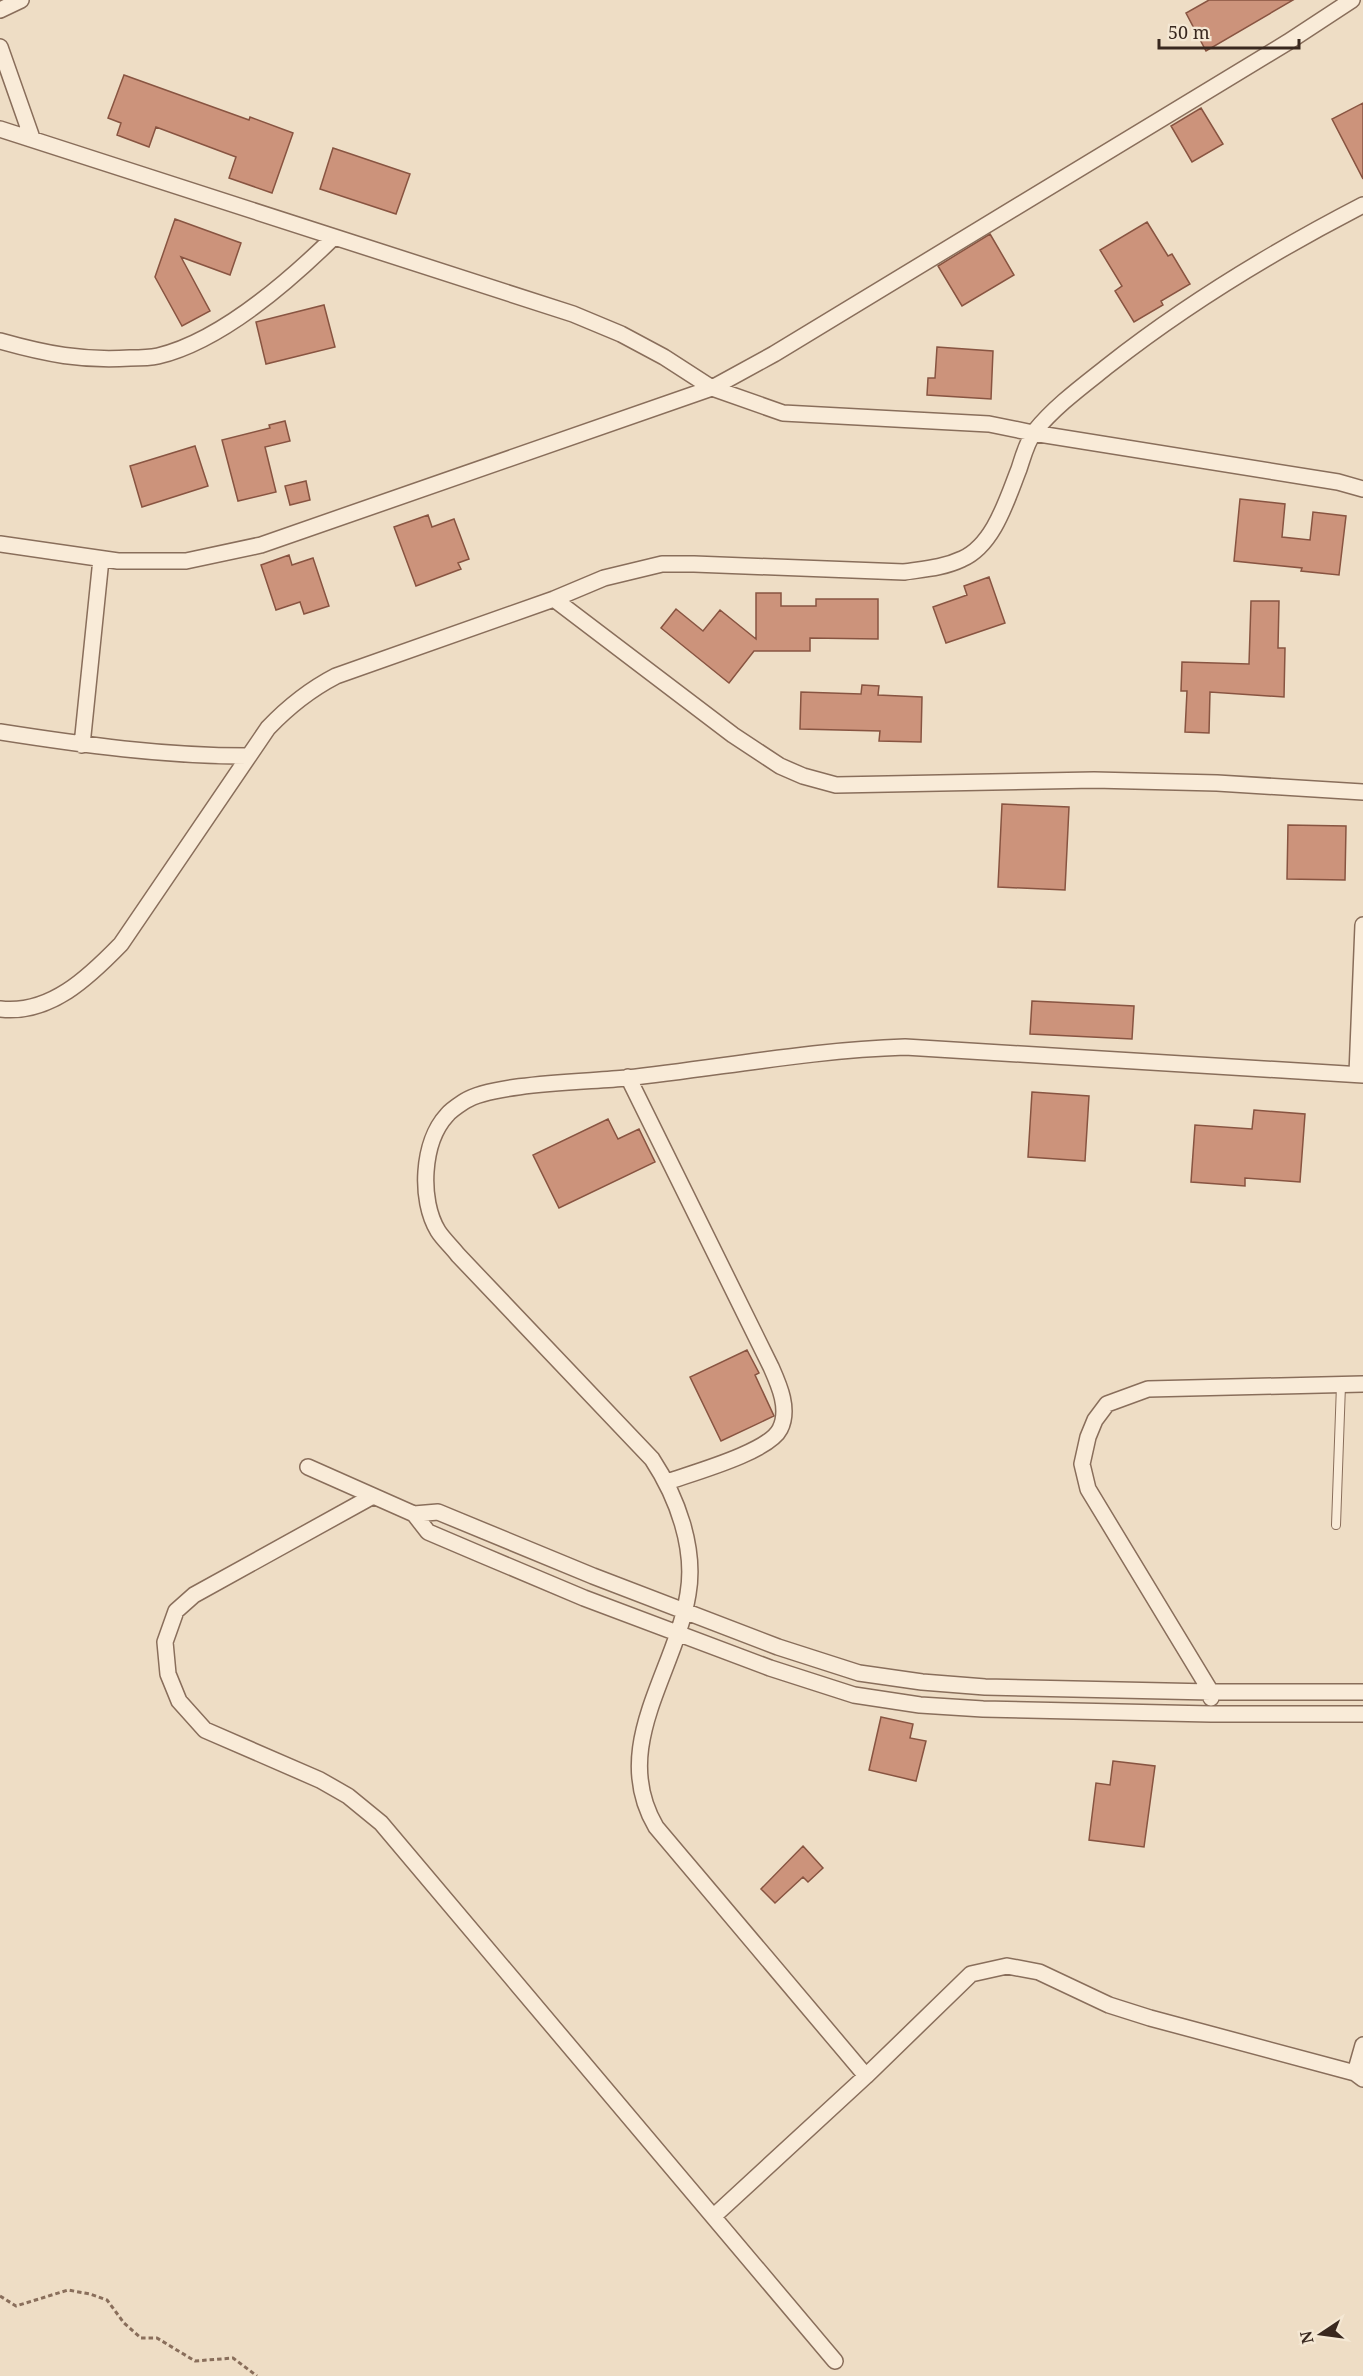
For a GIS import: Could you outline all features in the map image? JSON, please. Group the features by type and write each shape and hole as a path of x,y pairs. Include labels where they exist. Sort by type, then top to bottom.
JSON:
{"street":[{"path":"0,10 21,0"},
{"path":"0,544 118,561 186,561 261,545 712,388 774,354 1288,42 1352,0"},
{"path":"0,47 32,138"},
{"path":"0,129 573,314 621,334 664,357 712,388 783,413 988,424 1033,434 1338,482 1363,489"},
{"path":"0,1009 36,1007 67,992 93,972 121,944 268,728 287,707 312,688 336,676 554,599 604,578 662,564 904,572 935,568 964,559 981,545 993,528 1033,434 1062,404 1135,345 1254,265 1363,205"},
{"path":"0,341 50,355 108,360 157,357 206,339 292,278 334,237"},
{"path":"82,745 101,559"},
{"path":"554,599 733,735 771,760 803,776 836,784 1094,780 1216,783 1363,792"},
{"path":"0,732 82,745 197,756 248,756"},
{"path":"866,2076 747,1937 656,1827 648,1814 638,1776 640,1740 678,1633 688,1593 690,1569 678,1511 667,1482 652,1459 458,1255 438,1230 427,1204 424,1174 432,1141 446,1115 467,1100 493,1091 852,1049 905,1047 1360,1074 1363,925"},
{"path":"628,1077 781,1388 784,1413 780,1429 772,1440 753,1451 667,1482"},
{"path":"1212,1714 1211,1692 1088,1489 1082,1464 1092,1429 1107,1404 1148,1389 1363,1384"},
{"path":"308,1467 414,1514 428,1532 584,1598 770,1668 854,1695 920,1705 983,1709 1212,1714 1363,1714"},
{"path":"373,1496 194,1595 176,1611 165,1642 168,1674 178,1701 205,1730 320,1780 348,1796 381,1823 835,2361"},
{"path":"414,1514 438,1512 592,1576 684,1611 821,1662 859,1672 922,1682 984,1687 1211,1692 1363,1692"},
{"path":"714,2216 866,2076 971,1974 1007,1965 1039,1972 1109,2005 1359,2076 1363,2045"}],"lane":[{"path":"1336,1525 1341,1385"}],"path":[{"path":"0,2296 16,2306 68,2290 90,2294 107,2300 124,2324 141,2338 157,2337 195,2361 233,2358 257,2376"}],"building":[{"path":"1209,0 1293,0 1206,51 1186,13"},
{"path":"124,75 249,120 250,117 293,133 272,193 229,178 236,157 156,127 149,147 117,135 121,123 108,118"},
{"path":"1363,103 1363,179 1332,119"},
{"path":"1201,108 1223,144 1192,162 1171,126"},
{"path":"333,148 410,174 396,214 320,189"},
{"path":"175,219 241,243 230,275 181,257 210,311 182,326 155,277"},
{"path":"1147,222 1168,256 1172,254 1190,284 1161,301 1163,305 1134,322 1115,291 1122,286 1100,250"},
{"path":"990,234 1014,275 962,306 938,266"},
{"path":"324,305 335,347 266,364 256,322"},
{"path":"937,347 993,351 991,399 927,395 928,378 935,378"},
{"path":"285,421 290,441 265,447 276,492 238,501 222,440 270,428 269,425"},
{"path":"195,446 208,486 142,507 130,466"},
{"path":"306,481 310,500 290,505 285,486"},
{"path":"1240,499 1285,504 1282,537 1310,540 1313,512 1346,516 1339,575 1301,571 1302,568 1234,561"},
{"path":"428,515 432,527 454,519 469,559 458,563 461,569 416,586 394,527"},
{"path":"289,555 292,565 313,558 329,606 304,614 300,602 276,610 261,565"},
{"path":"989,577 1005,623 946,643 933,607 967,595 964,586"},
{"path":"756,593 781,593 781,606 816,606 816,599 878,599 878,639 810,638 810,651 754,651 729,683 661,628 676,609 703,631 720,610 756,639"},
{"path":"1251,601 1279,601 1278,648 1285,648 1284,697 1210,692 1209,733 1185,732 1187,691 1181,691 1182,662 1249,664"},
{"path":"862,685 879,686 878,695 922,697 921,742 879,741 880,731 800,729 801,692 861,694"},
{"path":"1002,804 1069,807 1065,890 998,887"},
{"path":"1288,825 1346,826 1345,880 1287,879"},
{"path":"1032,1001 1134,1006 1132,1039 1030,1034"},
{"path":"1032,1092 1089,1096 1085,1161 1028,1157"},
{"path":"1254,1110 1305,1114 1300,1182 1245,1178 1245,1186 1191,1182 1195,1125 1252,1129"},
{"path":"608,1119 618,1139 639,1129 655,1162 559,1208 533,1155"},
{"path":"747,1350 759,1373 755,1375 774,1416 721,1441 690,1377"},
{"path":"881,1717 913,1724 910,1738 926,1741 916,1781 869,1770"},
{"path":"1113,1761 1155,1766 1144,1847 1089,1840 1096,1783 1110,1785"},
{"path":"803,1846 823,1868 808,1882 803,1877 775,1903 761,1889"}]}
